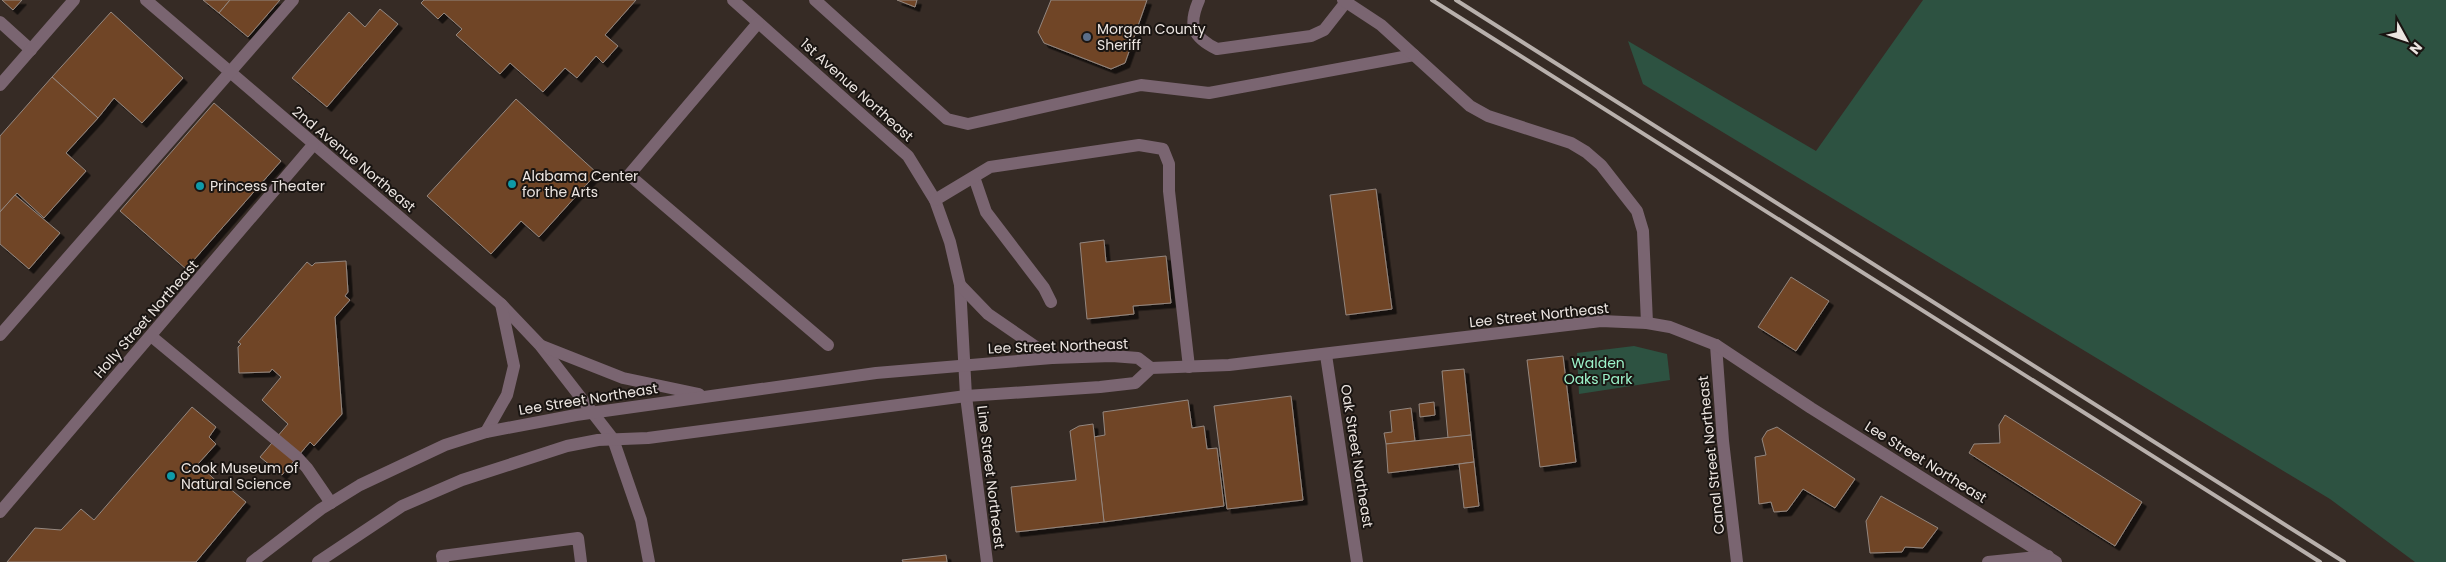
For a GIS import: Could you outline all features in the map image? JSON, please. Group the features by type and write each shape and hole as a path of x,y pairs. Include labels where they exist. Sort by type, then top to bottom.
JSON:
{"street":[{"path":"1,83 74,0"},
{"name":"2nd Avenue Northeast","path":"146,0 313,145 501,304 540,345 613,440 641,520 649,562"},
{"path":"0,335 293,0"},
{"name":"1st Avenue Northeast","path":"733,0 908,156 935,200 950,242 960,285 964,366"},
{"path":"815,0 947,119 968,124 1141,85 1209,93 1414,55"},
{"path":"1199,0 1192,15 1193,29 1204,43 1217,49 1311,36 1324,30 1344,1 1381,25 1470,106 1488,116 1571,143 1586,152 1601,165 1637,211 1643,231 1647,323"},
{"path":"0,22 30,50"},
{"path":"758,23 629,175 828,345"},
{"name":"Holly Street Northeast","path":"0,512 313,145"},
{"path":"935,200 990,167 1024,160 1139,145 1163,149 1169,164 1170,192 1189,366"},
{"path":"974,177 986,212 1044,288 1051,302"},
{"path":"960,285 988,314 1052,358"},
{"path":"486,432 507,394 514,366 501,304"},
{"name":"Lee Street Northeast","path":"252,562 331,503 360,485 445,445 486,432 594,413 876,373 1052,358 1138,358 1151,368 1229,365 1601,321 1647,323 1670,327 1716,345 1811,408 2052,559"},
{"path":"155,332 297,458 307,468 331,503"},
{"path":"540,345 623,378 709,396"},
{"name":"Canal Street Northeast","path":"1716,345 1723,441 1737,562"},
{"name":"Oak Street Northeast","path":"1326,355 1357,562"},
{"path":"964,366 966,396"},
{"path":"318,562 372,524 433,491 477,474 567,446 648,438 966,396 1134,383 1151,368"},
{"name":"Line Street Northeast","path":"966,396 987,562"},
{"path":"443,562 442,556 578,538 581,562"},
{"path":"1988,562 2052,559"}],"green space":[{"path":"1923,0 2446,0 2446,562 2415,562 2330,499 1643,84 1628,41 1816,151"},
{"name":"Walden Oaks Park","path":"1634,346 1667,354 1670,380 1579,394 1577,353"}],"building":[{"path":"2,0 22,0 13,10"},
{"path":"203,0 230,0 219,13"},
{"path":"230,0 280,0 248,37 219,13"},
{"path":"424,0 636,0 605,35 618,46 603,63 596,56 577,78 565,68 543,92 510,63 500,74 456,35 462,29 444,13 438,19 421,3"},
{"path":"897,0 917,0 915,7"},
{"name":"Morgan County Sheriff","path":"1051,0 1147,0 1125,63 1111,69 1044,43 1038,32"},
{"path":"380,9 398,24 327,107 292,78 349,12 365,27"},
{"path":"111,12 183,78 142,123 114,98 98,118 52,77"},
{"path":"52,77 98,118 66,153 86,171 44,218 17,193 0,212 0,136"},
{"name":"Alabama Center for the Arts","path":"516,99 597,173 539,237 521,221 491,254 427,196"},
{"name":"Princess Theater","path":"214,103 281,161 186,269 120,211"},
{"path":"1376,189 1392,309 1346,315 1330,195"},
{"path":"15,195 60,233 29,269 0,244 0,212"},
{"path":"1104,240 1106,262 1166,256 1171,303 1133,306 1134,314 1087,319 1080,243"},
{"path":"346,261 348,292 345,296 350,300 335,317 342,414 314,446 310,442 282,475 260,457 288,424 262,400 281,377 272,369 270,372 239,373 238,347 241,344 238,342 307,262 312,266 315,263"},
{"path":"1791,277 1829,301 1796,351 1758,327"},
{"path":"1563,356 1576,462 1540,467 1527,360"},
{"path":"1464,369 1471,435 1448,438 1442,371"},
{"path":"1291,396 1303,500 1227,509 1214,406"},
{"path":"1188,400 1192,428 1204,426 1207,449 1217,448 1224,506 1104,522 1094,437 1105,435 1103,412"},
{"path":"1434,402 1435,415 1420,417 1419,404"},
{"name":"Cook Museum of Natural Science","path":"192,407 216,427 209,437 216,444 198,464 226,490 228,487 246,502 196,562 7,562 35,528 61,530 81,509 94,520"},
{"path":"1411,408 1415,441 1386,444 1384,433 1392,432 1390,411"},
{"path":"2005,415 2142,502 2115,546 1969,453 1974,444 2000,443 1999,425"},
{"path":"1093,424 1104,522 1016,532 1011,487 1076,480 1070,431 1079,426"},
{"path":"1777,427 1855,479 1835,508 1803,489 1787,511 1774,512 1771,502 1759,504 1755,457 1766,455 1762,439 1767,431"},
{"path":"1471,435 1474,462 1388,473 1386,444"},
{"path":"1474,462 1479,506 1464,508 1459,464"},
{"path":"1881,496 1938,528 1923,548 1905,547 1902,552 1870,553 1866,521"},
{"path":"946,555 947,562 903,562 902,560"}],"railway":[{"path":"1432,0 2320,562"},
{"path":"1456,0 2344,562"}],"place":[{"name":"Morgan County Sheriff","path":"1087,37"},
{"name":"Alabama Center for the Arts","path":"512,184"},
{"name":"Princess Theater","path":"200,186"},
{"name":"Cook Museum of Natural Science","path":"171,476"}]}
